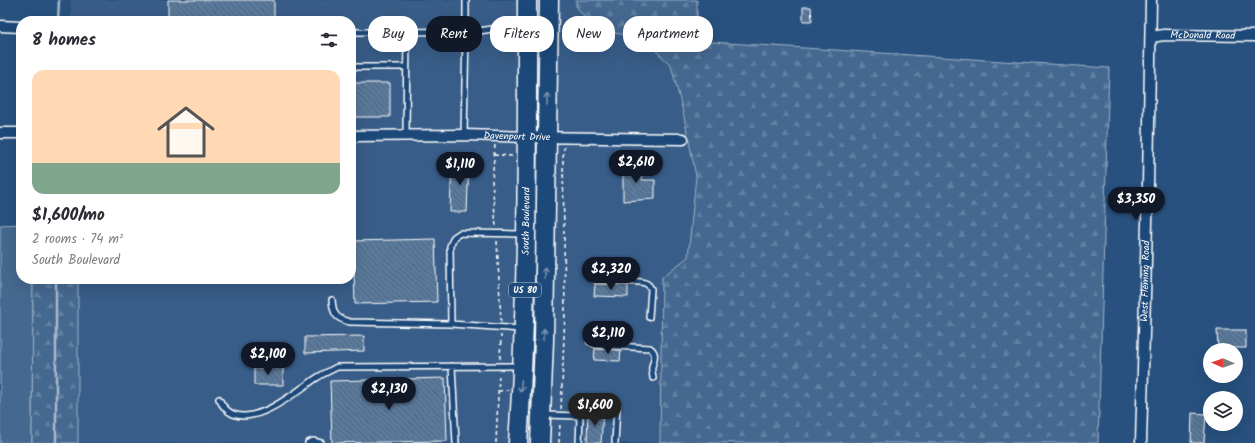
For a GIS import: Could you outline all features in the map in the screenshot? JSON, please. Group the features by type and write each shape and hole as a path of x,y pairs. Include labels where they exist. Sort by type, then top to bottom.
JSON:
{"highway":[{"name":"South Boulevard","path":"527,0 527,16"},
{"name":"South Boulevard","path":"540,443 542,415 546,220 549,0"},
{"name":"South Boulevard","path":"518,443 524,330 527,52"},
{"path":"526,181 532,176 539,176 542,182 546,220"}],"street":[{"name":"West Fleming Road","path":"1141,443 1151,0"},
{"path":"0,26 16,27"},
{"name":"McDonald Road","path":"1151,37 1164,35 1255,36"},
{"path":"0,133 16,133"},
{"name":"Davenport Drive","path":"356,136 464,135 547,138 683,139"}],"lane":[{"path":"466,0 466,16"},
{"path":"356,32 368,32"},
{"path":"406,52 406,136"},
{"path":"464,135 466,52"},
{"path":"356,67 406,67"},
{"path":"451,324 450,246 454,237 460,233 526,234"},
{"path":"591,278 596,280 646,283 651,289 649,317"},
{"path":"332,300 332,310 337,317 350,322 451,324 524,330"},
{"path":"590,342 596,345 650,348 653,350 655,355 652,368 653,378"},
{"path":"452,366 456,443"},
{"path":"219,399 224,408 234,414 256,414 278,404 317,378 337,368 522,366"},
{"path":"580,443 580,416 582,404 617,406 615,443"},
{"path":"542,415 580,416"},
{"path":"308,443 321,443"}],"path":[{"path":"496,136 492,182 497,234 501,327 496,443"},
{"path":"559,443 565,313 563,158"}],"shaded area":[{"path":"71,0 576,0 576,6 583,16 562,16 562,52 615,52 615,33 623,35 623,52 657,52 671,65 683,112 696,176 688,257 662,277 660,443 78,443 78,284 356,284 356,16 71,16"}],"green space":[{"path":"576,0 697,0 697,16 623,16 623,35 615,33 615,16 583,16 576,6"},
{"path":"713,42 1109,68 1098,443 660,443 662,277 688,257 696,176 683,112 671,65 657,52 713,52"},
{"path":"16,224 16,284 33,284 32,443 0,443 0,225"},
{"path":"33,284 78,284 78,443 32,443"}],"building":[{"path":"168,0 274,0 274,16 168,16"},
{"path":"803,7 811,7 812,21 803,21"},
{"path":"356,83 390,83 390,117 356,117"},
{"path":"623,157 631,157 631,168 642,168 642,180 655,180 655,199 623,201"},
{"path":"452,161 469,161 467,212 450,212"},
{"path":"435,239 437,302 355,304 356,241"},
{"path":"595,284 628,285 628,297 594,296"},
{"path":"1217,330 1246,330 1246,348 1243,348 1243,343 1218,343"},
{"path":"364,336 364,351 305,353 305,337"},
{"path":"595,349 621,350 620,361 594,360"},
{"path":"254,368 283,368 283,385 254,385"},
{"path":"445,378 447,441 332,443 330,381"},
{"path":"588,410 603,411 601,443 587,443"},
{"path":"1192,413 1203,414 1203,431 1205,431 1204,443 1191,443"}],"waterway":[{"path":"58,16 59,0"},
{"path":"56,284 56,443"}]}
